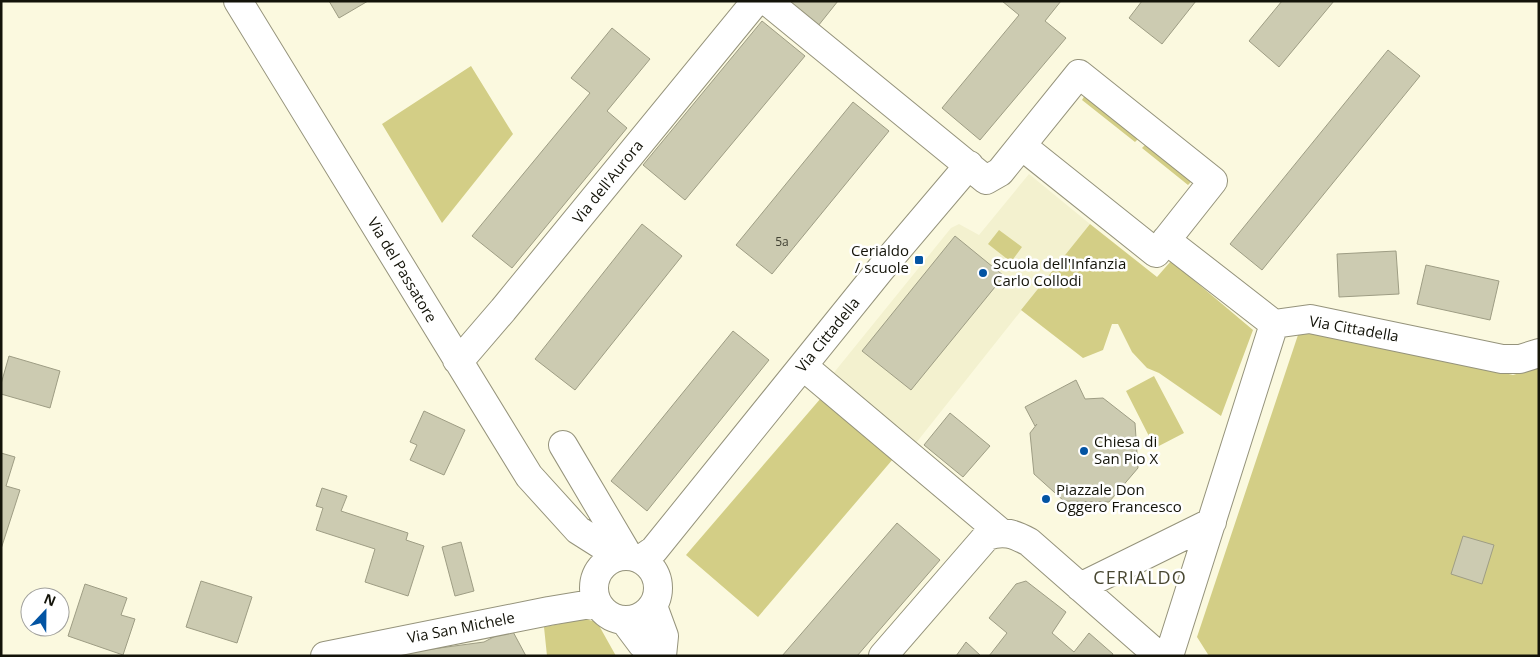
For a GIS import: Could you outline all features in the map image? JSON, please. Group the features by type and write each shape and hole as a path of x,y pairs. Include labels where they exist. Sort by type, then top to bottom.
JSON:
{"street":[{"name":"Via del Passatore","path":"238,1 529,476 578,530 629,557"},
{"name":"Via dell'Aurora","path":"457,360 466,353 503,310 756,1"},
{"path":"767,1 986,180 1000,172 1079,74 1213,182 1156,253 1022,146"},
{"name":"Via Cittadella","path":"629,557 654,550 968,165"},
{"path":"1166,240 1274,324 1169,656"},
{"name":"Via Cittadella","path":"1274,324 1310,319 1502,359 1520,359 1539,353"},
{"path":"804,366 1000,532"},
{"path":"563,446 629,557 650,566 656,575 657,596 653,606 645,614 635,619 624,620 604,612 584,560 578,530"},
{"path":"1080,587 1212,522"},
{"path":"883,656 987,536 1000,532 1014,534 1029,542 1159,656"},
{"path":"596,592 603,565 629,557"},
{"name":"Via San Michele","path":"325,656 549,611 596,592"},
{"path":"653,606 664,636 662,656"},
{"path":"624,620 642,644 655,656"}],"shaded area":[{"path":"471,66 513,134 442,223 382,124"},
{"path":"1085,95 1139,138 1135,142 1082,100"},
{"path":"1146,144 1192,181 1188,185 1142,148"},
{"name":"Scuola dell'Infanzia Carlo Collodi","path":"1029,174 1090,224 916,443 832,375 951,228 959,224 979,235"},
{"path":"1090,224 1157,277 1171,261 1253,330 1221,416 1159,373 1147,368 1132,352 1118,324 1112,324 1103,350 1083,358 1021,310"},
{"path":"999,230 1022,247 1011,262 988,244"},
{"path":"1301,326 1513,375 1539,367 1539,656 1209,656 1197,637"},
{"path":"1154,376 1184,433 1155,448 1126,391"},
{"path":"821,398 893,459 758,617 686,555"},
{"path":"585,619 597,622 616,656 547,656 544,627"}],"building":[{"path":"329,1 368,1 339,18"},
{"path":"786,1 838,1 818,26"},
{"path":"1002,1 1061,1 1045,21 1066,38 980,140 942,108 1019,15"},
{"path":"1142,1 1196,1 1162,44 1129,18"},
{"path":"1282,1 1334,1 1279,67 1249,41"},
{"path":"762,21 805,56 685,200 643,165"},
{"path":"612,28 650,59 607,111 627,128 512,268 472,236 590,93 571,78"},
{"path":"1388,50 1420,76 1262,270 1230,244"},
{"path":"853,102 889,131 772,274 736,245"},
{"path":"642,224 682,256 575,390 535,359"},
{"path":"955,236 1004,276 911,390 862,351"},
{"path":"1396,251 1399,294 1339,297 1337,254"},
{"path":"1426,265 1499,281 1490,320 1417,304"},
{"path":"733,331 769,360 647,511 611,481"},
{"path":"9,356 60,371 50,408 1,394 1,384"},
{"name":"Chiesa di San Pio X","path":"1076,380 1085,399 1103,398 1135,423 1138,468 1109,502 1064,501 1034,474 1030,433 1037,424 1035,426 1025,407"},
{"path":"424,411 465,430 444,475 410,460 417,445 410,442"},
{"path":"950,413 990,446 963,477 924,445"},
{"path":"1,453 15,457 6,486 20,490 1,549"},
{"path":"322,488 347,496 341,511 408,533 406,540 424,546 408,596 365,582 375,549 316,530 323,508 316,506"},
{"path":"897,523 940,560 857,656 782,656"},
{"path":"1463,536 1494,545 1482,584 1451,574"},
{"path":"461,542 474,591 455,596 442,547"},
{"path":"201,581 252,597 237,643 186,627"},
{"path":"1026,581 1066,612 1052,633 1074,652 1089,633 1113,654 1112,656 989,656 1007,633 989,618 1016,584"},
{"path":"85,584 127,598 121,615 135,619 123,655 70,637 70,630"},
{"path":"511,628 526,656 380,656 484,642"},
{"path":"966,642 981,656 956,656"}],"place":[{"name":"Cerialdo / scuole","path":"919,260"},
{"name":"Scuola dell'Infanzia Carlo Collodi","path":"983,273"},
{"name":"Chiesa di San Pio X","path":"1084,451"},
{"name":"Piazzale Don Oggero Francesco","path":"1046,499"}],"district":[{"name":"CERIALDO","path":"1140,578"}]}
